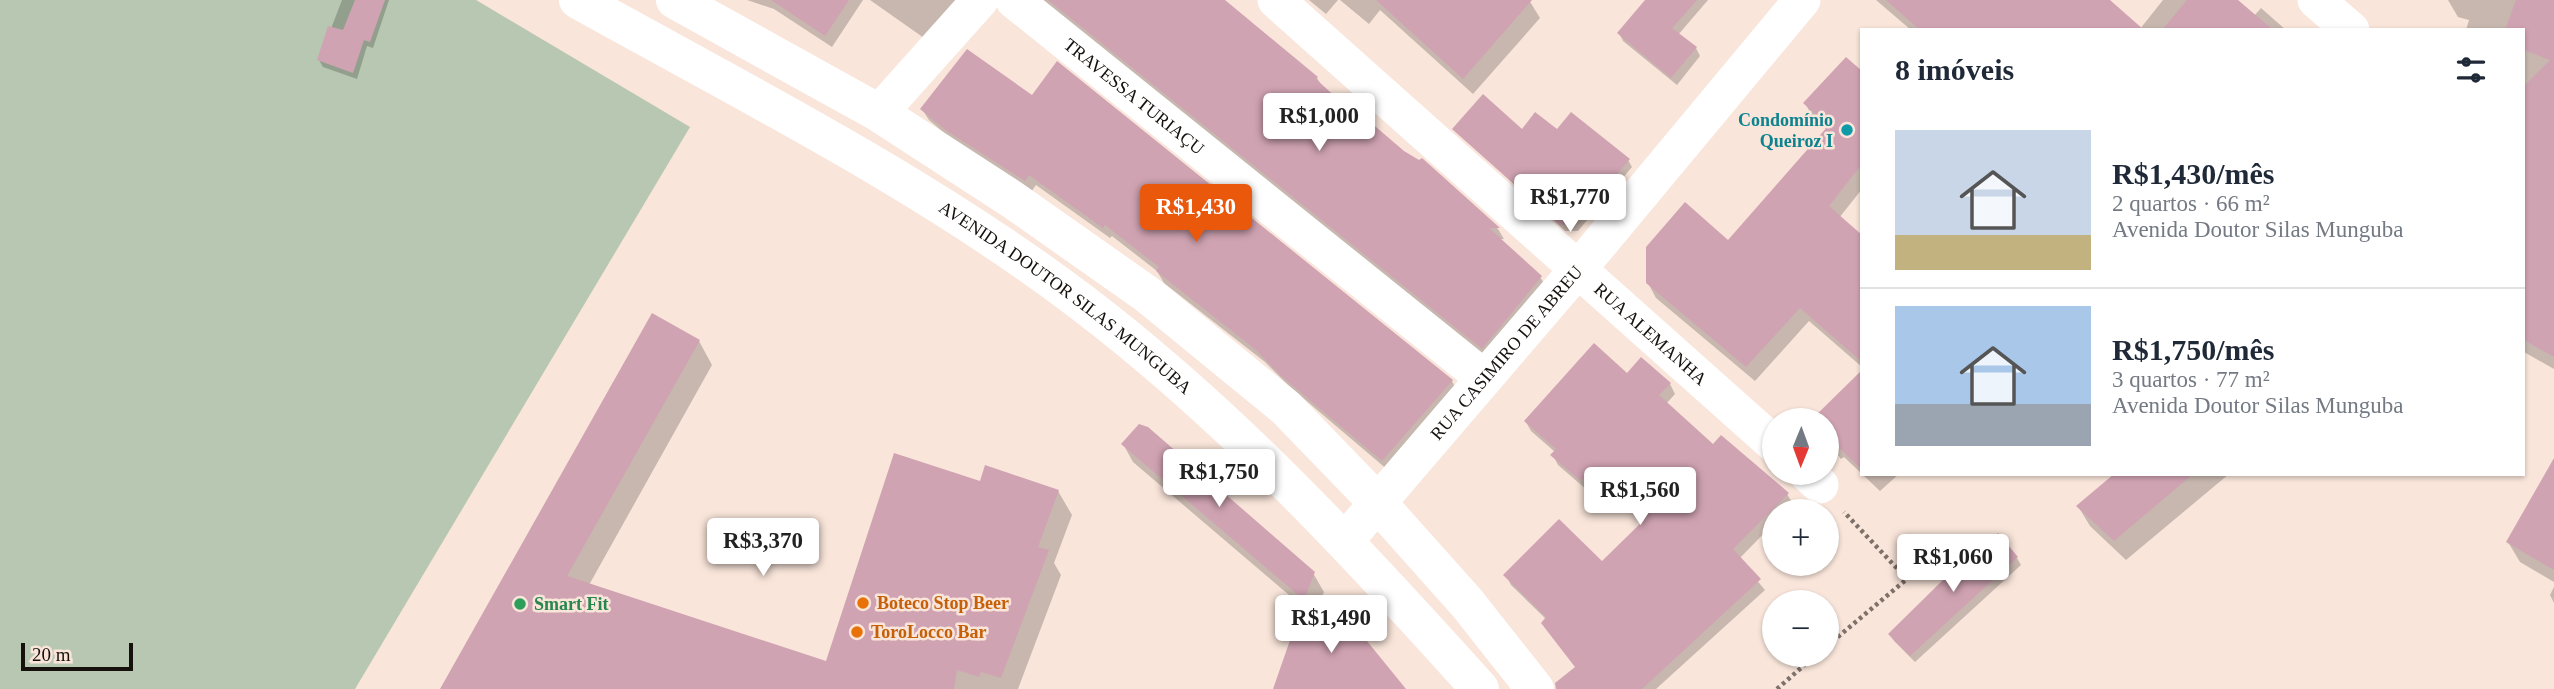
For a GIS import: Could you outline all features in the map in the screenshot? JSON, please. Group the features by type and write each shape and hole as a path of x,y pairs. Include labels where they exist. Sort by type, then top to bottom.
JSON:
{"main road":[{"name":"AVENIDA DOUTOR SILAS MUNGUBA","path":"578,0 871,161 929,196 1079,300 1171,375 1345,541 1480,689"},
{"path":"676,0 879,113 1013,200 1148,295 1286,408 1376,501 1467,603 1535,689"}],"street":[{"path":"879,113 980,0"},
{"name":"TRAVESSA TURIAÇU","path":"1014,0 1484,378"},
{"name":"RUA ALEMANHA","path":"1276,0 1762,433"},
{"name":"RUA CASIMIRO DE ABREU","path":"1345,541 1376,501 1579,268 1802,0"},
{"path":"2316,0 2349,28"}],"path":[{"path":"1819,485 1906,579 1839,636"},
{"path":"1777,689 1802,667"}],"green space":[{"path":"0,0 476,0 690,127 355,689 0,689"}],"building":[{"path":"355,0 385,0 370,42 364,40 353,73 317,60 328,26 343,30"},
{"path":"771,0 849,0 825,36"},
{"path":"1048,0 1225,0 1318,77 1316,79 1366,125 1369,121 1404,151 1419,160 1422,158 1500,228 1489,228 1542,276 1482,349"},
{"path":"1376,0 1532,0 1463,79"},
{"path":"1645,0 1697,0 1672,28 1697,47 1671,78 1617,33"},
{"path":"1886,0 2110,0 2142,28 1918,28"},
{"path":"2187,0 2238,0 2271,28 2164,28"},
{"path":"2516,0 2554,0 2554,357 2525,341 2525,85 2550,60 2525,50 2525,28 2506,28"},
{"path":"967,49 1032,95 1057,61 1453,380 1382,461 1280,375 1256,350 1156,271 1159,267 1105,225 1103,228 1029,175 1025,181 947,131 920,109"},
{"path":"1846,57 1860,69 1860,167 1829,206 1860,233 1860,360 1800,308 1746,367 1646,283 1646,247 1685,202 1728,240 1828,126 1803,103"},
{"path":"1483,94 1522,129 1535,112 1557,129 1571,112 1630,159 1574,224 1560,225 1452,129"},
{"path":"652,313 700,340 567,576 826,661 894,453 980,481 985,465 1059,490 1038,547 1049,550 1001,678 981,672 979,677 957,670 954,689 440,689"},
{"path":"1594,343 1627,373 1641,357 1671,383 1659,395 1713,444 1721,435 1762,470 1762,485 1780,485 1789,493 1783,499 1762,499 1762,520 1733,549 1761,579 1642,689 1556,689 1555,683 1575,667 1541,623 1546,617 1503,575 1559,519 1602,561 1646,518 1591,470 1581,481 1550,455 1556,449 1524,421"},
{"path":"1860,372 1860,468 1839,448 1839,408 1823,408"},
{"path":"1139,424 1148,427 1315,572 1304,600 1121,444"},
{"path":"2554,458 2554,570 2506,542"},
{"path":"2112,476 2191,476 2114,541 2076,506"},
{"path":"1998,533 2018,557 1910,656 1888,634 1945,578"},
{"path":"1304,600 1345,614 1406,689 1273,689"}],"place":[{"name":"Condomínio Queiroz I","path":"1847,130"},
{"name":"Boteco Stop Beer","path":"863,603"},
{"name":"Smart Fit","path":"520,604"},
{"name":"ToroLocco Bar","path":"857,632"}]}
